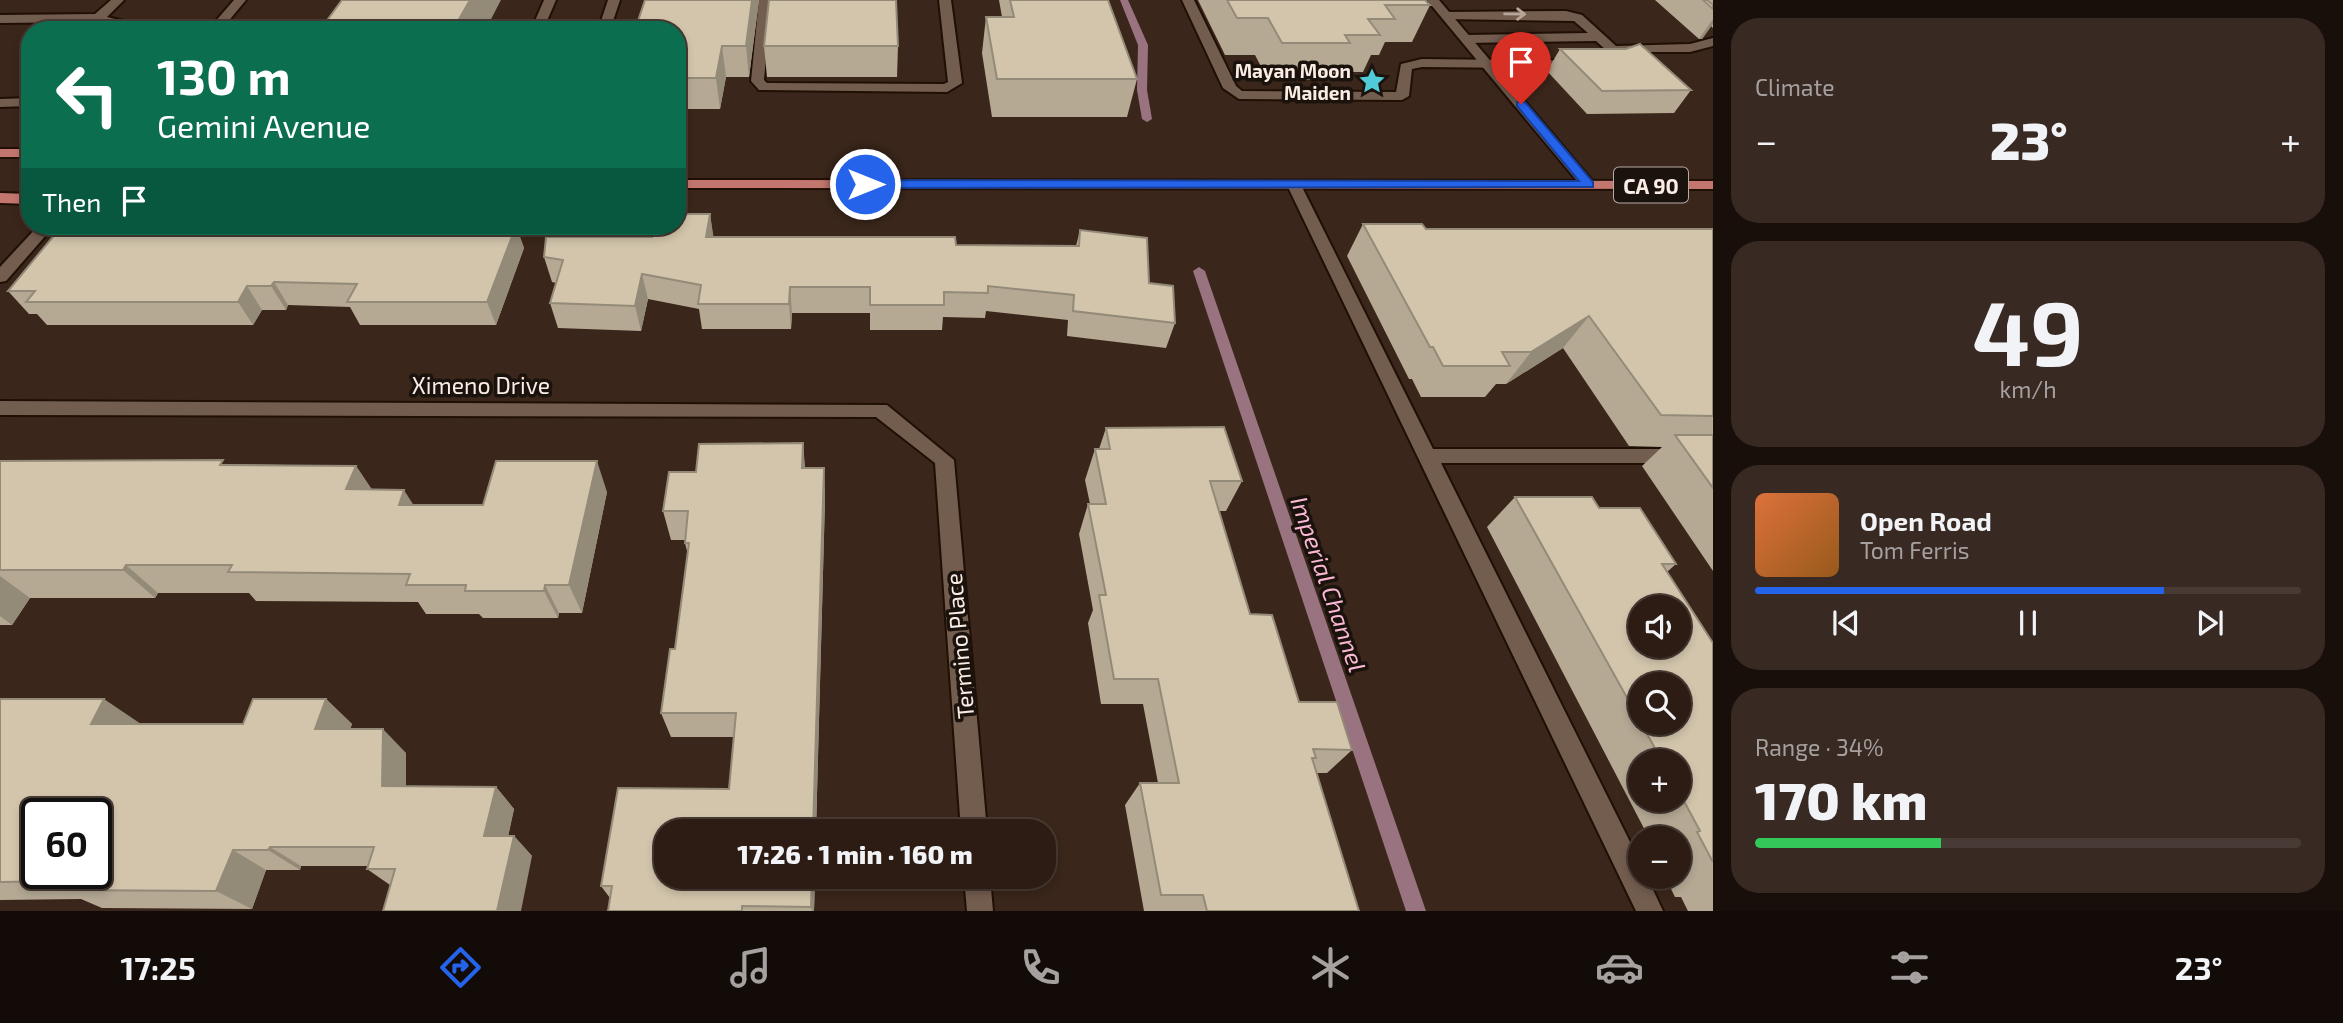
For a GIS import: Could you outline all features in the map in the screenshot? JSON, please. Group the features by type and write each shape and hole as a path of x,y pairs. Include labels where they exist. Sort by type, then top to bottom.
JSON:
{"main road":[{"path":"0,153 21,153"},
{"name":"CA 90","path":"686,184 1713,185"},
{"path":"0,198 21,199"}],"street":[{"path":"98,18 118,0"},
{"path":"222,21 240,0"},
{"path":"541,21 550,0"},
{"path":"607,21 614,0"},
{"path":"765,0 757,81 764,87 947,88 955,83 945,0"},
{"path":"1188,0 1230,88 1239,95 1402,96 1406,67 1422,63 1611,65 1612,49"},
{"path":"1433,0 1588,185"},
{"path":"1447,16 1566,15 1578,18 1612,49 1690,48 1710,37"},
{"path":"0,19 98,18 109,21"},
{"path":"1466,39 1598,37"},
{"path":"0,103 21,102"},
{"path":"1294,185 1650,911"},
{"path":"0,277 38,235"},
{"name":"Ximeno Drive","path":"0,408 880,410 944,460"},
{"path":"1427,456 1713,456"},
{"name":"Termino Place","path":"944,460 973,819"},
{"path":"978,889 980,911"}],"building":[{"path":"342,0 470,0 458,21 327,21"},
{"path":"645,0 752,0 746,46 722,46 716,78 686,78 686,21 638,21"},
{"path":"769,0 896,0 898,46 764,46"},
{"path":"1010,0 1108,0 1137,79 997,79 986,17 1014,17"},
{"path":"1227,0 1425,0 1430,5 1385,5 1395,19 1368,19 1380,35 1345,35 1350,43 1282,43 1268,18 1237,18"},
{"path":"1640,44 1691,90 1602,91 1560,49 1626,49"},
{"path":"686,214 710,214 706,237 955,237 956,245 1079,246 1080,230 1147,238 1149,283 1173,286 1175,323 1073,311 1074,295 988,286 988,293 944,292 944,305 870,305 870,287 790,287 789,304 698,304 701,285 642,274 635,306 550,303 563,260 544,257 546,237 686,235"},
{"path":"1363,224 1422,224 1426,229 1713,229 1713,416 1661,415 1589,316 1531,352 1502,352 1510,366 1443,366"},
{"path":"54,235 513,235 487,302 347,302 357,284 274,282 271,286 247,286 238,302 26,302 35,291 8,291"},
{"path":"1224,427 1242,481 1210,481 1250,614 1272,615 1299,702 1337,702 1352,750 1313,749 1316,758 1312,758 1359,911 1207,911 1203,895 1161,895 1140,783 1179,783 1158,679 1114,679 1099,595 1106,595 1088,504 1106,504 1095,449 1110,449 1106,428"},
{"path":"1675,435 1713,435 1713,488"},
{"path":"803,443 802,468 824,468 813,819 654,819 654,889 812,889 811,907 742,906 742,911 608,911 612,886 601,886 618,788 729,789 736,713 661,713 670,649 675,649 689,543 685,543 688,511 663,511 669,472 696,472 699,444"},
{"path":"223,460 220,465 356,466 346,489 404,490 399,505 483,505 496,461 597,461 569,585 545,585 544,591 465,591 466,585 406,585 410,574 228,572 232,565 126,565 123,570 0,570 0,461"},
{"path":"1515,497 1592,497 1599,508 1640,508 1676,564 1662,564 1682,595 1628,595 1628,658 1691,658 1691,609 1713,643 1713,862 1690,812 1691,749 1655,749 1648,735 1691,735 1691,672 1628,672 1628,699"},
{"path":"0,699 104,699 91,724 243,724 253,699 326,699 315,729 383,729 382,786 496,787 484,836 514,836 497,911 383,911 395,869 367,869 374,847 270,847 268,850 233,850 216,891 58,890 112,889 112,798 21,798 21,882 0,882"}],"waterway":[{"name":"Imperial Channel","path":"1124,0 1143,45 1142,90 1147,119"},
{"name":"Imperial Channel","path":"1199,271 1416,911"}],"place":[{"name":"Mayan Moon Maiden","path":"1372,81"}],"route":[{"path":"865,184 1588,185 1521,104"}]}
